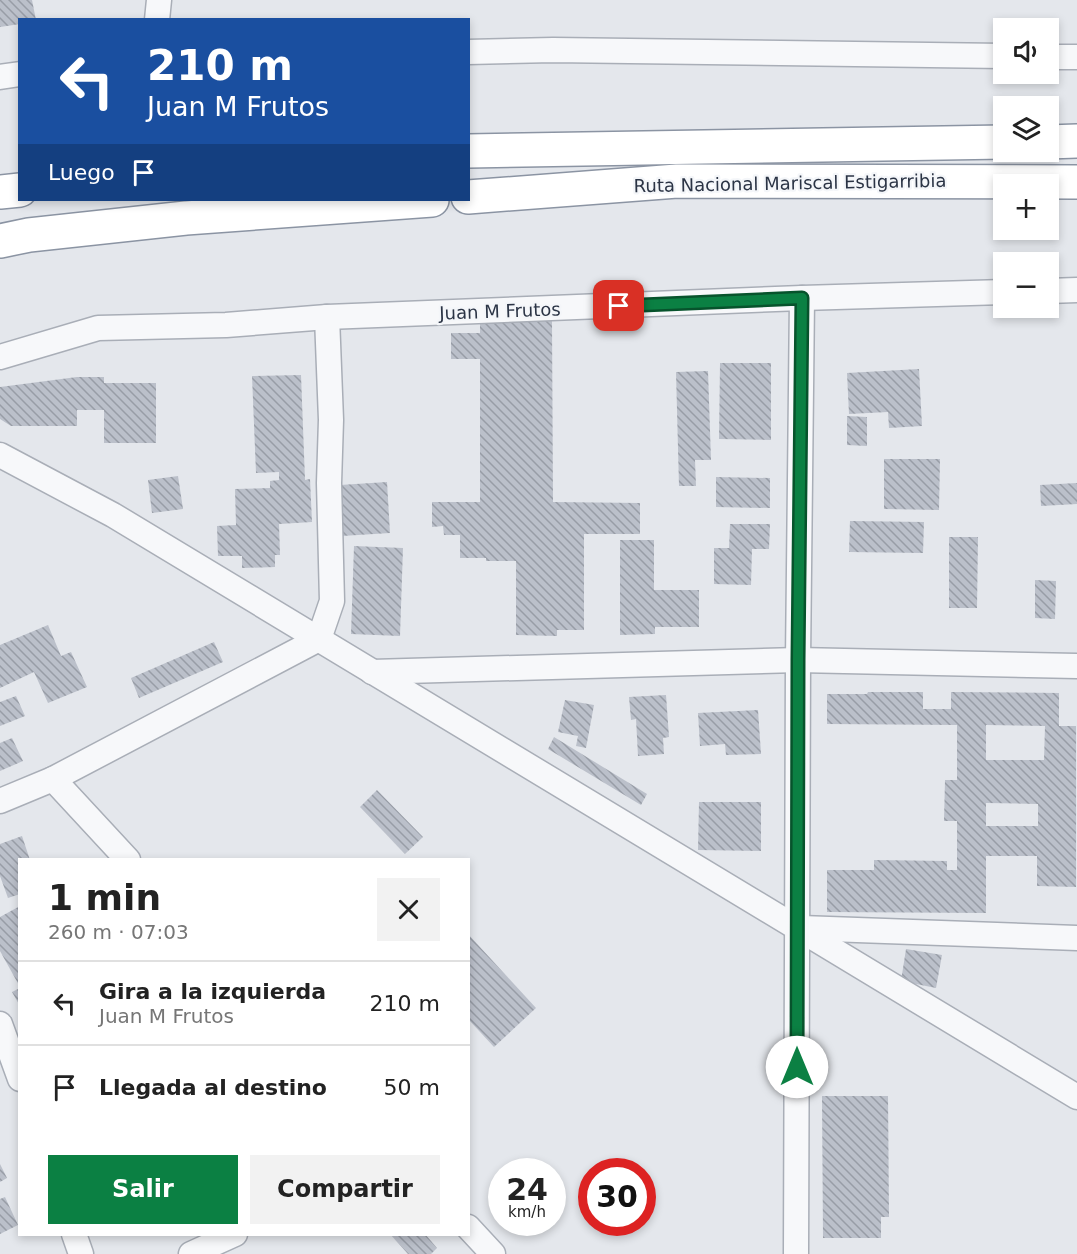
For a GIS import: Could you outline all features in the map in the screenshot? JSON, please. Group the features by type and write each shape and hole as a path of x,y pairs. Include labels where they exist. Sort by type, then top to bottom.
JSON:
{"highway":[{"path":"1059,142 1077,141"},
{"name":"Ruta Nacional Mariscal Estigarribia","path":"470,152 993,142"},
{"name":"Ruta Nacional Mariscal Estigarribia","path":"470,197 677,181 1077,182"},
{"path":"0,192 18,190"},
{"path":"0,241 29,235 186,218 418,201"}],"street":[{"path":"157,18 159,0"},
{"path":"470,52 993,56"},
{"path":"1059,57 1077,57"},
{"path":"0,76 18,74"},
{"path":"1059,291 1077,290"},
{"name":"Juan M Frutos","path":"0,357 98,328 226,325 327,317 993,292"},
{"path":"795,1254 802,298"},
{"path":"0,801 53,779 319,639 332,602 329,483 331,420 327,317"},
{"path":"0,455 113,515 1077,1097"},
{"path":"372,672 798,660 1077,666"},
{"path":"53,779 126,858"},
{"path":"798,927 1077,938"},
{"path":"0,1024 18,1074"},
{"path":"470,1229 493,1254"},
{"path":"75,1236 81,1254"},
{"path":"191,1254 231,1236"}],"building":[{"path":"0,0 32,0 36,18 18,18 18,24 0,27"},
{"path":"480,321 552,321 553,502 640,503 640,534 584,534 584,630 557,630 557,636 516,635 516,561 460,558 460,535 444,535 443,526 432,527 432,502 480,502 480,359 451,359 451,333 480,333"},
{"path":"720,363 771,363 771,440 719,439"},
{"path":"919,369 922,426 889,428 888,412 849,414 847,373"},
{"path":"708,371 711,460 695,460 696,486 679,486 676,372"},
{"path":"301,375 305,480 310,479 312,522 279,524 280,555 275,555 275,567 242,568 242,556 218,556 217,526 236,525 235,489 270,488 270,481 279,480 279,472 256,473 252,376"},
{"path":"77,377 104,377 104,383 156,383 156,443 104,443 104,410 77,410 77,426 11,426 0,419 0,387"},
{"path":"847,416 867,417 867,446 847,445"},
{"path":"884,459 940,459 939,510 884,509"},
{"path":"178,476 183,509 152,513 148,480"},
{"path":"716,477 770,478 770,508 716,507"},
{"path":"387,482 390,533 342,536 340,485"},
{"path":"1077,483 1077,504 1041,506 1040,485"},
{"path":"850,521 924,522 923,553 849,552"},
{"path":"730,524 770,524 769,549 752,549 751,585 714,584 714,548 729,548"},
{"path":"949,537 978,537 977,608 949,608"},
{"path":"620,540 654,540 654,590 699,590 699,627 655,627 655,634 620,635"},
{"path":"354,546 403,548 400,636 351,634"},
{"path":"1035,580 1056,581 1055,619 1035,618"},
{"path":"48,625 61,656 71,652 87,687 48,703 34,672 0,688 0,645"},
{"path":"214,642 223,662 139,698 131,678"},
{"path":"868,692 923,692 923,709 951,709 951,692 1059,693 1059,726 1076,726 1076,887 1037,886 1037,856 986,856 986,913 827,912 827,870 874,870 874,860 947,861 947,870 957,870 957,821 944,821 945,780 957,780 957,725 827,724 827,694 867,694","holes":["986,725 1045,726 1044,760 986,760","986,803 1038,804 1038,826 986,826"]},
{"path":"666,695 669,737 663,738 664,754 638,756 636,719 631,720 629,697"},
{"path":"16,696 25,716 0,726 0,702"},
{"path":"565,700 594,705 586,748 576,746 578,736 558,732"},
{"path":"758,710 761,754 726,755 725,744 700,746 698,713"},
{"path":"554,737 647,794 641,805 548,749"},
{"path":"12,738 23,761 0,771 0,743"},
{"path":"377,790 423,837 405,854 360,807"},
{"path":"699,802 761,802 761,851 698,850"},
{"path":"22,836 29,858 18,858 18,895 8,898 0,876 0,844"},
{"path":"18,907 18,983 0,951 0,917"},
{"path":"470,936 536,1008 494,1047 470,1021"},
{"path":"906,949 942,955 936,988 901,981"},
{"path":"18,989 18,1002 12,992"},
{"path":"822,1096 888,1096 889,1217 881,1217 881,1238 823,1238"},
{"path":"0,1164 7,1178 0,1182"},
{"path":"5,1197 18,1225 0,1234 0,1199"},
{"path":"392,1236 427,1236 437,1248 431,1254 408,1254"}],"route":[{"path":"619,306 802,298 797,1067"}]}
